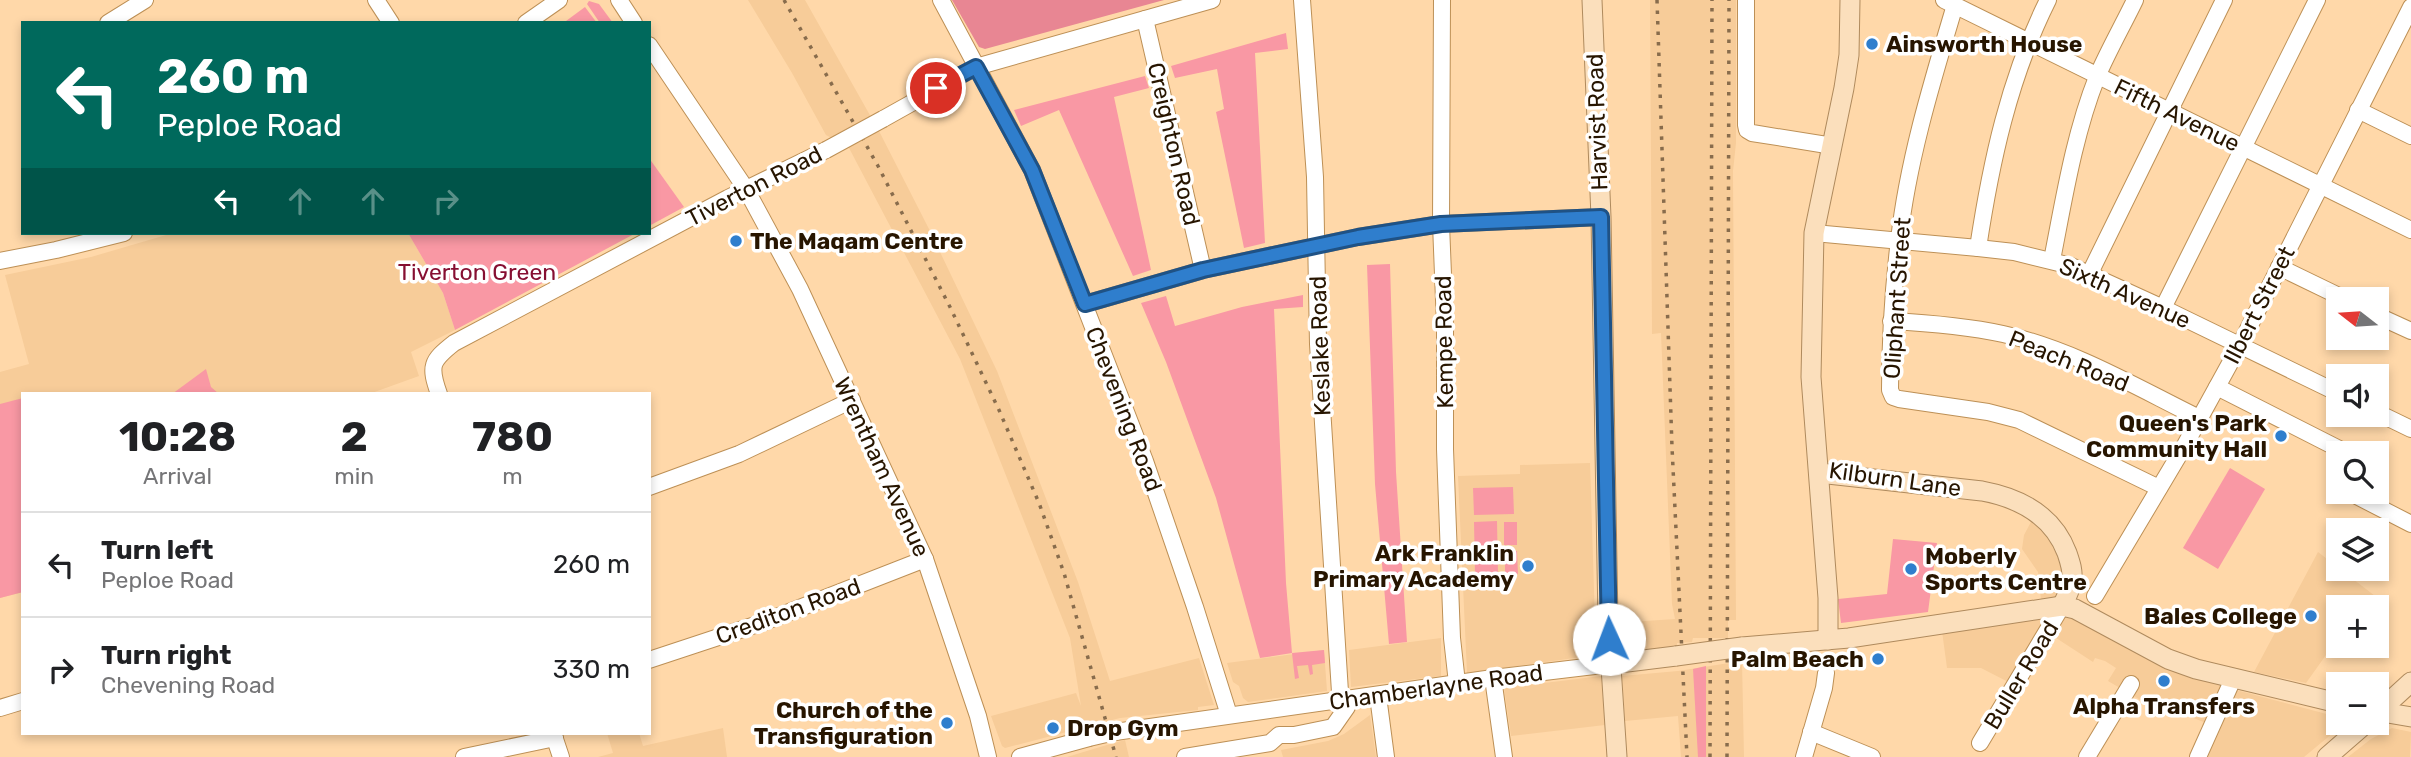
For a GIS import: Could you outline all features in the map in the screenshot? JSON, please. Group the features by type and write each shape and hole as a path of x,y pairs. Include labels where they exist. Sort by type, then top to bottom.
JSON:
{"main road":[{"name":"Harvist Road","path":"1592,0 1601,217 1611,664 1617,757"},
{"name":"Kilburn Lane","path":"1850,0 1849,55 1814,233 1811,353 1813,418 1819,473 1994,493 2032,509 2054,529 2072,568 2072,581 2062,606"},
{"path":"1819,473 1828,598 1828,640"},
{"name":"Chamberlayne Road","path":"1611,664 1742,647 1828,640 2062,606"},
{"path":"2062,606 2075,609 2168,659 2233,679 2326,700"},
{"path":"2389,702 2411,682"},
{"path":"2389,716 2411,717"},
{"path":"2328,757 2353,735"}],"street":[{"path":"111,21 145,0"},
{"path":"376,0 390,21"},
{"path":"529,21 559,0"},
{"path":"619,0 633,21"},
{"name":"Chevening Road","path":"941,0 1032,170 1145,461 1229,715"},
{"name":"Tiverton Road","path":"438,392 432,374 437,357 454,343 746,189 826,150 976,67 1213,0"},
{"name":"Keslake Road","path":"1302,0 1315,177 1318,344 1337,662 1343,696"},
{"name":"Kempe Road","path":"1442,0 1441,224 1448,552 1457,683"},
{"path":"1746,0 1747,130 1833,146"},
{"path":"1978,248 1986,193 1998,142 2027,41 2048,0"},
{"path":"2052,260 2080,128 2098,75 2135,0"},
{"path":"2090,273 2224,0"},
{"path":"2163,307 2317,0"},
{"name":"Fifth Avenue","path":"1949,3 2411,230"},
{"name":"Oliphant Street","path":"1949,3 1899,239 1891,321 1890,390 1893,397 1988,412 2019,420 2159,488"},
{"name":"Ilbert Street","path":"2095,596 2240,345 2358,110 2404,38 2411,7"},
{"name":"Creighton Road","path":"1145,19 1203,270"},
{"name":"Wrentham Avenue","path":"651,48 746,189 800,289 925,559 978,716 988,757"},
{"path":"2358,110 2411,136"},
{"path":"1085,304 1203,270 1315,245 1441,224 1601,217"},
{"name":"Sixth Avenue","path":"1814,233 1899,239 2052,260 2090,273 2326,387"},
{"path":"0,261 116,235"},
{"path":"2278,267 2326,290"},
{"name":"Peach Road","path":"1891,321 1941,324 2003,334 2039,344 2105,372 2199,418"},
{"path":"2389,321 2411,331"},
{"path":"2217,387 2326,442"},
{"path":"651,486 739,454 852,400"},
{"path":"2389,418 2411,429"},
{"path":"2372,504 2411,524"},
{"name":"Crediton Road","path":"651,659 761,623 925,559"},
{"name":"Buller Road","path":"1980,743 2062,606"},
{"name":"Chamberlayne Road","path":"1020,757 1123,730 1276,710 1343,696 1378,696 1493,678 1611,664"},
{"path":"1804,757 1826,673"},
{"path":"1493,678 1504,757"},
{"path":"2198,757 2233,679"},
{"path":"2087,757 2131,684"},
{"path":"1185,757 1274,745 1333,727 1346,710 1343,696"},
{"path":"1378,696 1386,757"},
{"path":"0,708 21,702"},
{"path":"1274,745 1276,710"},
{"path":"1811,732 1872,757"},
{"path":"464,757 554,735 561,757"}],"shaded area":[{"path":"748,0 805,0 880,133 997,371 1078,582 1110,681 1199,658 1214,705 1198,707 1198,710 1120,718 1005,748 1002,746 991,716 1076,693 1081,706 1070,638 960,359 849,148 826,135"},
{"path":"952,0 1164,0 985,49 979,47"},
{"path":"1650,0 1736,0 1736,143 1733,171 1736,620 1728,620 1728,638 1693,638 1692,642 1677,643 1677,646 1619,653 1616,623 1675,619 1672,604 1661,333 1652,334"},
{"path":"166,235 409,235 443,293 455,330 411,352 419,376 375,392 21,392 21,593 0,598 0,372 29,364 5,275 91,257"},
{"name":"Ark Franklin Primary Academy","path":"1590,463 1596,655 1467,673 1458,476 1520,474 1520,465"},
{"path":"2032,520 2048,533 2063,571 2063,584 2055,597 2041,600 2038,572 2022,549 2024,535"},
{"name":"Bales College","path":"2318,552 2326,558 2326,581 2356,581 2374,595 2326,595 2326,655 2306,683 2254,672"},
{"path":"2069,611 2225,687 2326,714 2326,735 2331,735 2304,757 2203,757 2216,727 2151,701 2149,705 2108,681 2116,668 2095,658 2093,662 2050,634 2020,688 1981,668 1947,668 1942,631"},
{"path":"1441,638 1441,676 1351,687 1349,650"},
{"path":"1324,650 1327,691 1248,702 1243,698 1239,686 1233,682 1227,663"},
{"path":"1742,661 1744,757 1681,757 1678,716 1625,721 1622,676"},
{"path":"1601,676 1605,725 1511,736 1504,688"},
{"path":"1370,715 1376,757 1283,757 1281,750 1328,741 1344,734"},
{"path":"723,728 727,757 598,757 613,753 608,735 640,735 643,746"},
{"path":"2389,730 2411,732 2410,757 2348,757 2371,739 2379,735 2389,735"},
{"path":"1125,740 1129,757 1067,757 1100,747"}],"green space":[{"path":"589,1 599,4 612,21 599,21 587,4"},
{"path":"585,7 596,21 566,21"},
{"path":"1286,33 1288,49 1255,53 1265,243 1244,248 1216,112 1224,109 1217,69 1175,78 1171,66"},
{"path":"1145,76 1149,88 1114,97 1151,270 1133,276 1059,110 1021,126 1014,110"},
{"path":"651,161 684,207 651,225"},
{"name":"Tiverton Green","path":"409,235 632,235 455,330 443,293"},
{"path":"1390,264 1396,472 1407,642 1389,644 1375,484 1367,265"},
{"path":"1303,295 1303,307 1274,309 1286,583 1292,653 1260,658 1216,498 1166,362 1141,303 1166,296 1175,326 1242,307"},
{"path":"206,369 211,387 217,392 175,392"},
{"path":"21,399 21,593 0,598 0,404"},
{"path":"2230,468 2265,489 2218,569 2183,548"},
{"path":"1513,487 1514,514 1474,515 1473,488"},
{"path":"1497,521 1498,573 1475,574 1474,522"},
{"path":"1504,522 1517,522 1517,545 1504,545"},
{"name":"Moberly Sports Centre","path":"1893,539 1937,543 1928,612 1841,623 1838,599 1887,594"},
{"path":"1505,551 1517,551 1518,574 1505,575"},
{"path":"1324,650 1325,663 1312,665 1313,674 1310,675 1308,665 1297,666 1299,678 1295,679 1292,653"},
{"path":"1706,666 1706,757 1698,757 1693,669"}],"railway":[{"path":"784,0 878,166 999,410 1039,503 1064,573 1116,757"},
{"path":"1657,0 1672,447 1687,757"},
{"path":"1710,757 1712,0"},
{"path":"1727,757 1729,0"}],"place":[{"name":"Ainsworth House","path":"1872,44"},
{"name":"The Maqam Centre","path":"736,241"},
{"name":"Queen's Park Community Hall","path":"2281,436"},
{"name":"Ark Franklin Primary Academy","path":"1528,566"},
{"name":"Moberly Sports Centre","path":"1911,569"},
{"name":"Bales College","path":"2311,616"},
{"name":"Palm Beach","path":"1878,659"},
{"name":"Alpha Transfers","path":"2164,681"},
{"name":"Church of the Transfiguration","path":"947,723"},
{"name":"Drop Gym","path":"1053,728"}],"route":[{"path":"936,88 976,67 1032,170 1085,304 1203,270 1358,237 1441,224 1601,217 1609,639"}]}
